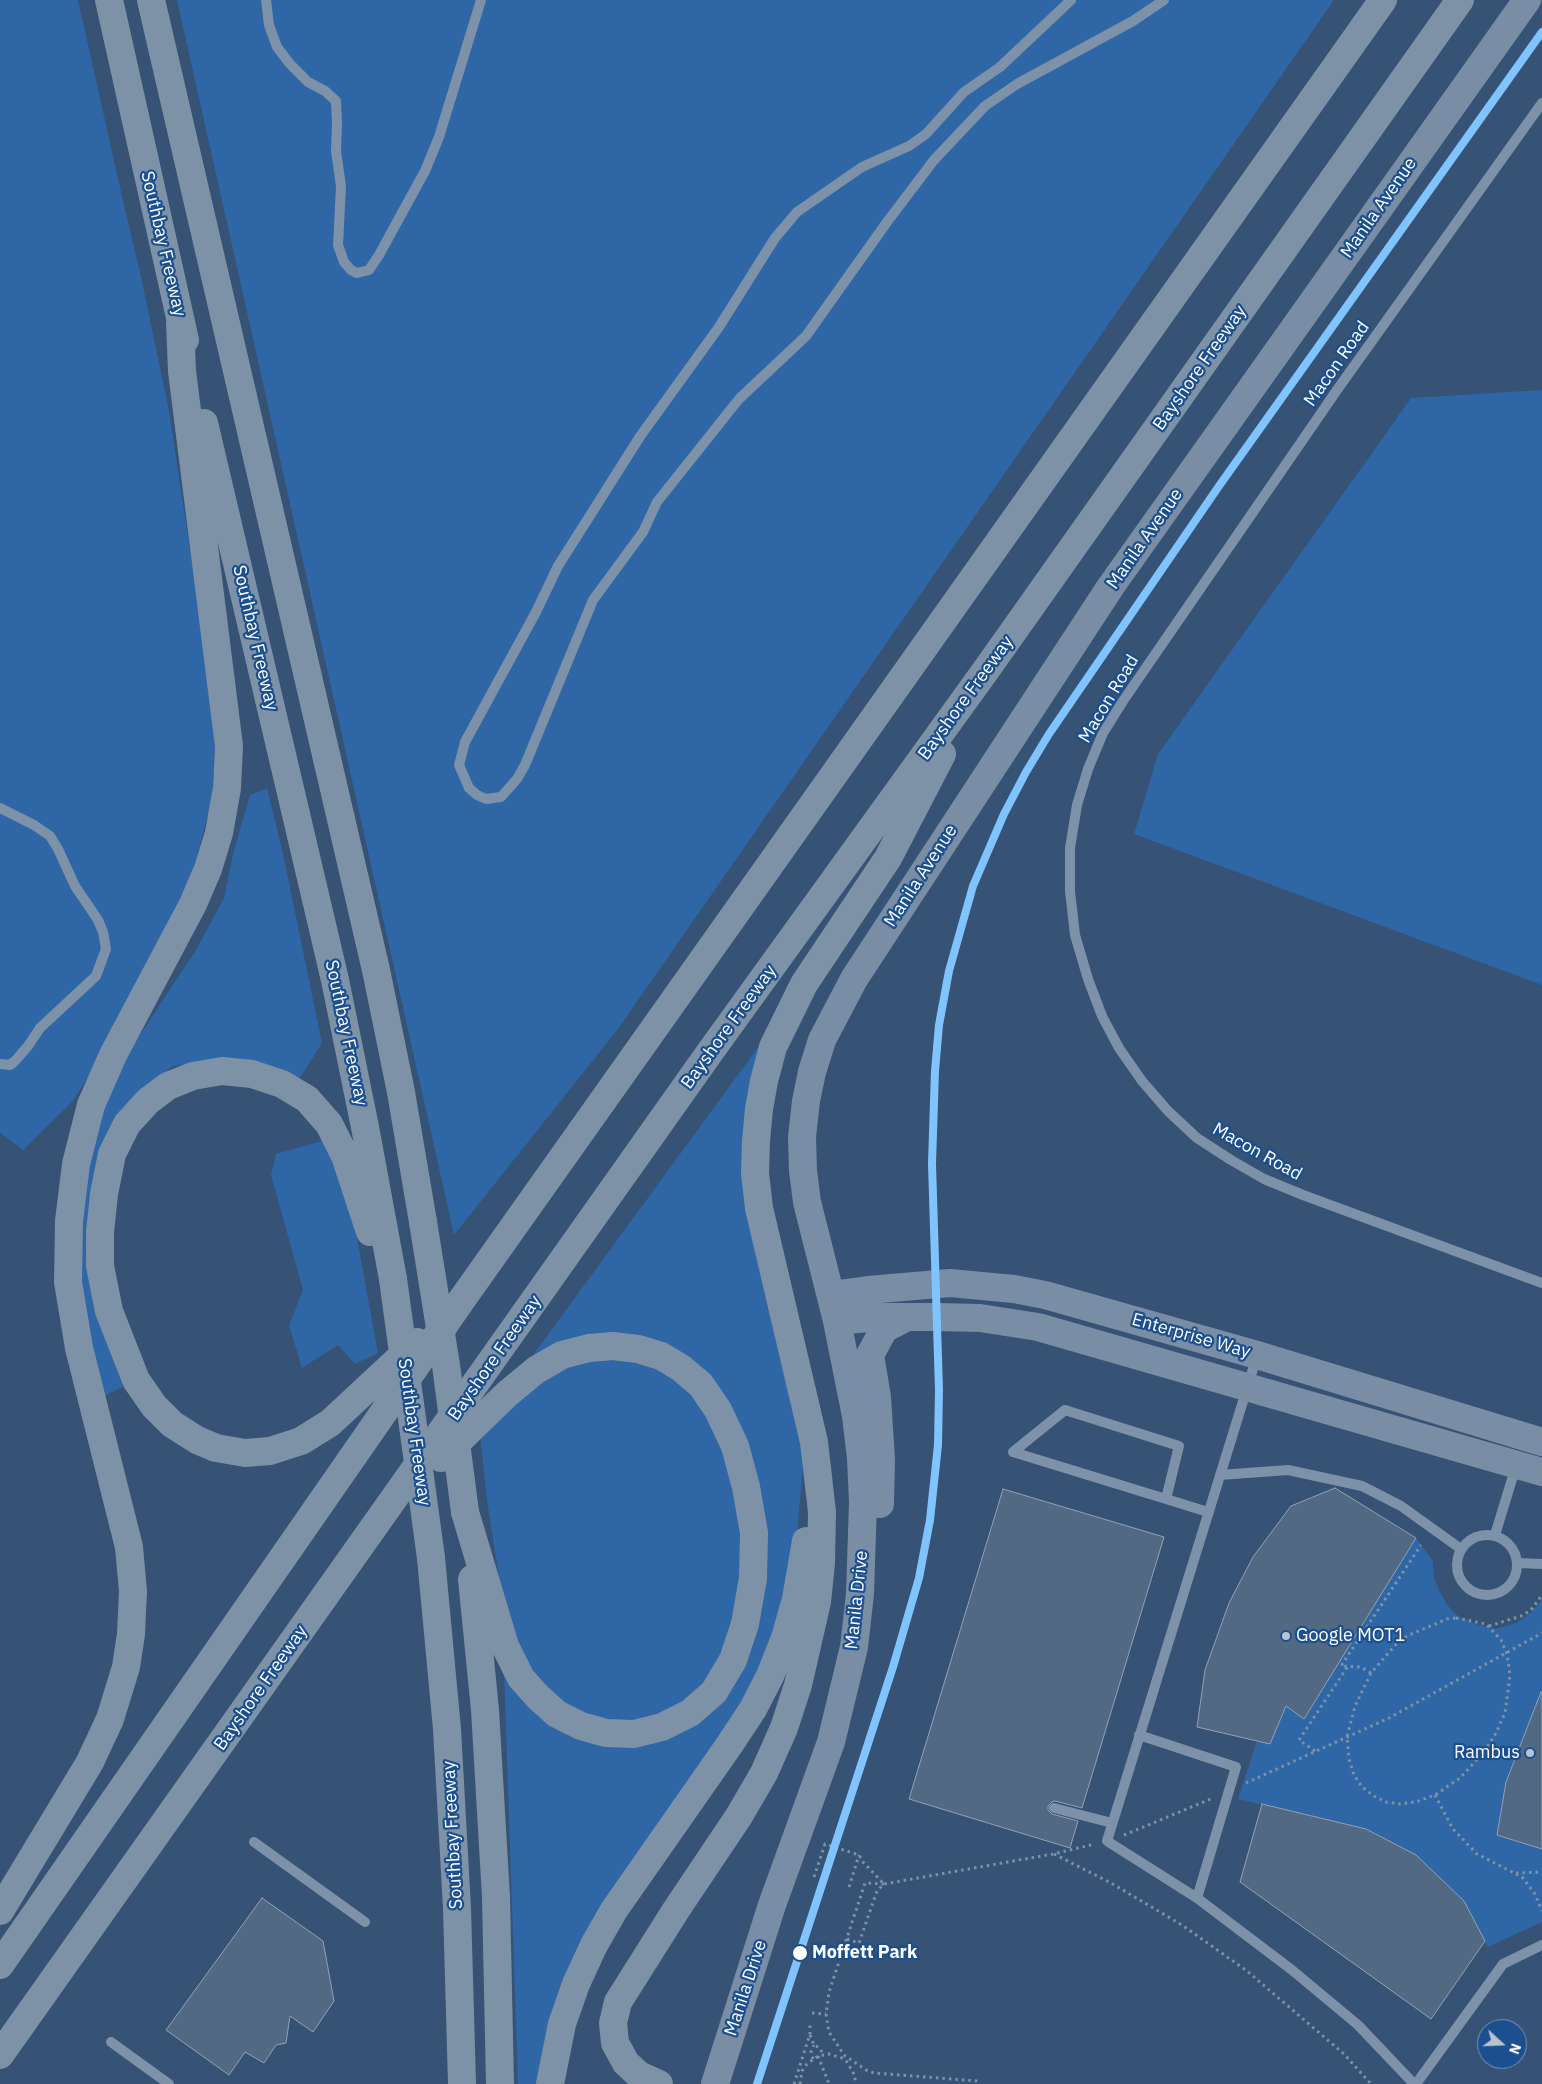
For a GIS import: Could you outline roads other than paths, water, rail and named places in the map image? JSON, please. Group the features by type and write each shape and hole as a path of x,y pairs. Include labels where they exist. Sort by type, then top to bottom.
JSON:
{"highway":[{"name":"Southbay Freeway","path":"109,0 180,322 335,980 366,1127 386,1284 420,1477 431,1558 448,1739 457,1908 462,2084"},
{"path":"151,0 376,970 401,1092 424,1222 446,1365 465,1512 486,1720 496,1897 500,2084"},
{"path":"0,1965 464,1298 1383,0"},
{"name":"Bayshore Freeway","path":"0,2055 710,1052 986,670 1460,0"},
{"path":"0,1911 90,1762 110,1720 126,1667 131,1634 133,1591 129,1547 79,1348 68,1282 69,1221 76,1164 91,1105 113,1055 200,887 219,833 228,788 229,746 182,372 180,322"},
{"path":"659,2084 639,2075 626,2063 615,2043 613,2023 618,2002 676,1910 739,1816 764,1773 784,1728 798,1685 817,1602 821,1563 822,1512 814,1442 760,1208 756,1172 756,1141 764,1081 774,1047 804,984 888,858 986,670"},
{"path":"386,1284 346,1156 330,1124 307,1099 282,1084 252,1074 222,1071 193,1076 168,1086 148,1101 127,1124 112,1154 104,1194 100,1232 100,1266 109,1311 136,1380 154,1406 166,1418 197,1440 216,1448 244,1453 270,1451 301,1442 330,1423 354,1402 464,1298"},
{"path":"388,1509 507,1394 536,1370 562,1355 589,1348 613,1346 638,1349 661,1356 682,1368 701,1385 718,1410 735,1446 746,1487 754,1533 753,1578 745,1624 733,1660 714,1692 690,1713 662,1727 634,1734 606,1733 581,1726 557,1714 521,1678 505,1646 465,1512"},
{"path":"550,2084 562,2024 576,1984 594,1945 614,1910 753,1709 770,1676 785,1638 796,1599 804,1555 814,1442"}],"main road":[{"name":"Manila Avenue","path":"806,1101 812,1072 822,1040 854,979 1056,668 1123,570 1526,0"},
{"name":"Manila Drive","path":"715,2084 772,1905 831,1742 854,1647 860,1594 863,1547 861,1458 857,1424 837,1321 807,1202 803,1171 802,1137 806,1101"},
{"name":"Enterprise Way","path":"831,1295 936,1284 1014,1289 1076,1302 1542,1442"},
{"name":"Enterprise Way","path":"837,1321 879,1317 980,1318 1038,1327 1529,1469"},
{"path":"863,1547 880,1517 880,1442 877,1397 870,1355 884,1329 905,1318"}],"lane":[{"path":"266,0 268,25 277,47 290,64 308,82 325,91 336,101 338,124 336,151 341,186 338,245 344,262 357,273 369,270 379,255 425,171 439,137 481,0"},
{"path":"1071,0 1000,67 964,92 926,134 910,146 862,167 797,212 775,238 719,327 641,435 558,566 536,612 465,742 460,765 468,788 477,795 494,799 502,796 517,779 525,765 593,600 644,532 657,502 739,399 806,336 887,222 934,160 986,106 1017,84 1133,21 1164,0"},
{"name":"Macon Road","path":"1542,103 1337,390 1113,717 1103,734 1088,769 1077,805 1070,848 1070,890 1075,936 1102,1016 1119,1048 1142,1081 1168,1111 1197,1138 1264,1179 1302,1195 1542,1283"},
{"path":"0,808 34,824 50,836 76,886 98,920 103,932 106,949 96,976 40,1028 15,1061 10,1065 0,1064"},
{"path":"1257,1355 1107,1841 1197,1898 1292,1970 1358,2026 1415,2084 1503,1964 1542,1945"},
{"path":"1166,1499 1179,1446 1065,1410 1013,1452 1208,1512"},
{"path":"1495,1535 1529,1469"},
{"path":"1220,1475 1288,1470 1362,1486 1401,1506 1462,1549"},
{"path":"1485,1534 1495,1535 1511,1546 1518,1564 1516,1574 1508,1587 1494,1595 1484,1596 1474,1593 1459,1578 1458,1558 1468,1542 1476,1537 1485,1534"},
{"path":"1518,1564 1542,1564"},
{"path":"1139,1736 1236,1768 1197,1898"},
{"path":"1054,1808 1112,1823"},
{"path":"254,1842 364,1922"},
{"path":"111,2042 169,2084"}],"place":[{"name":"Google MOT1","path":"1286,1636"},
{"name":"Rambus","path":"1530,1753"},
{"name":"Moffett Park","path":"800,1953"}]}
